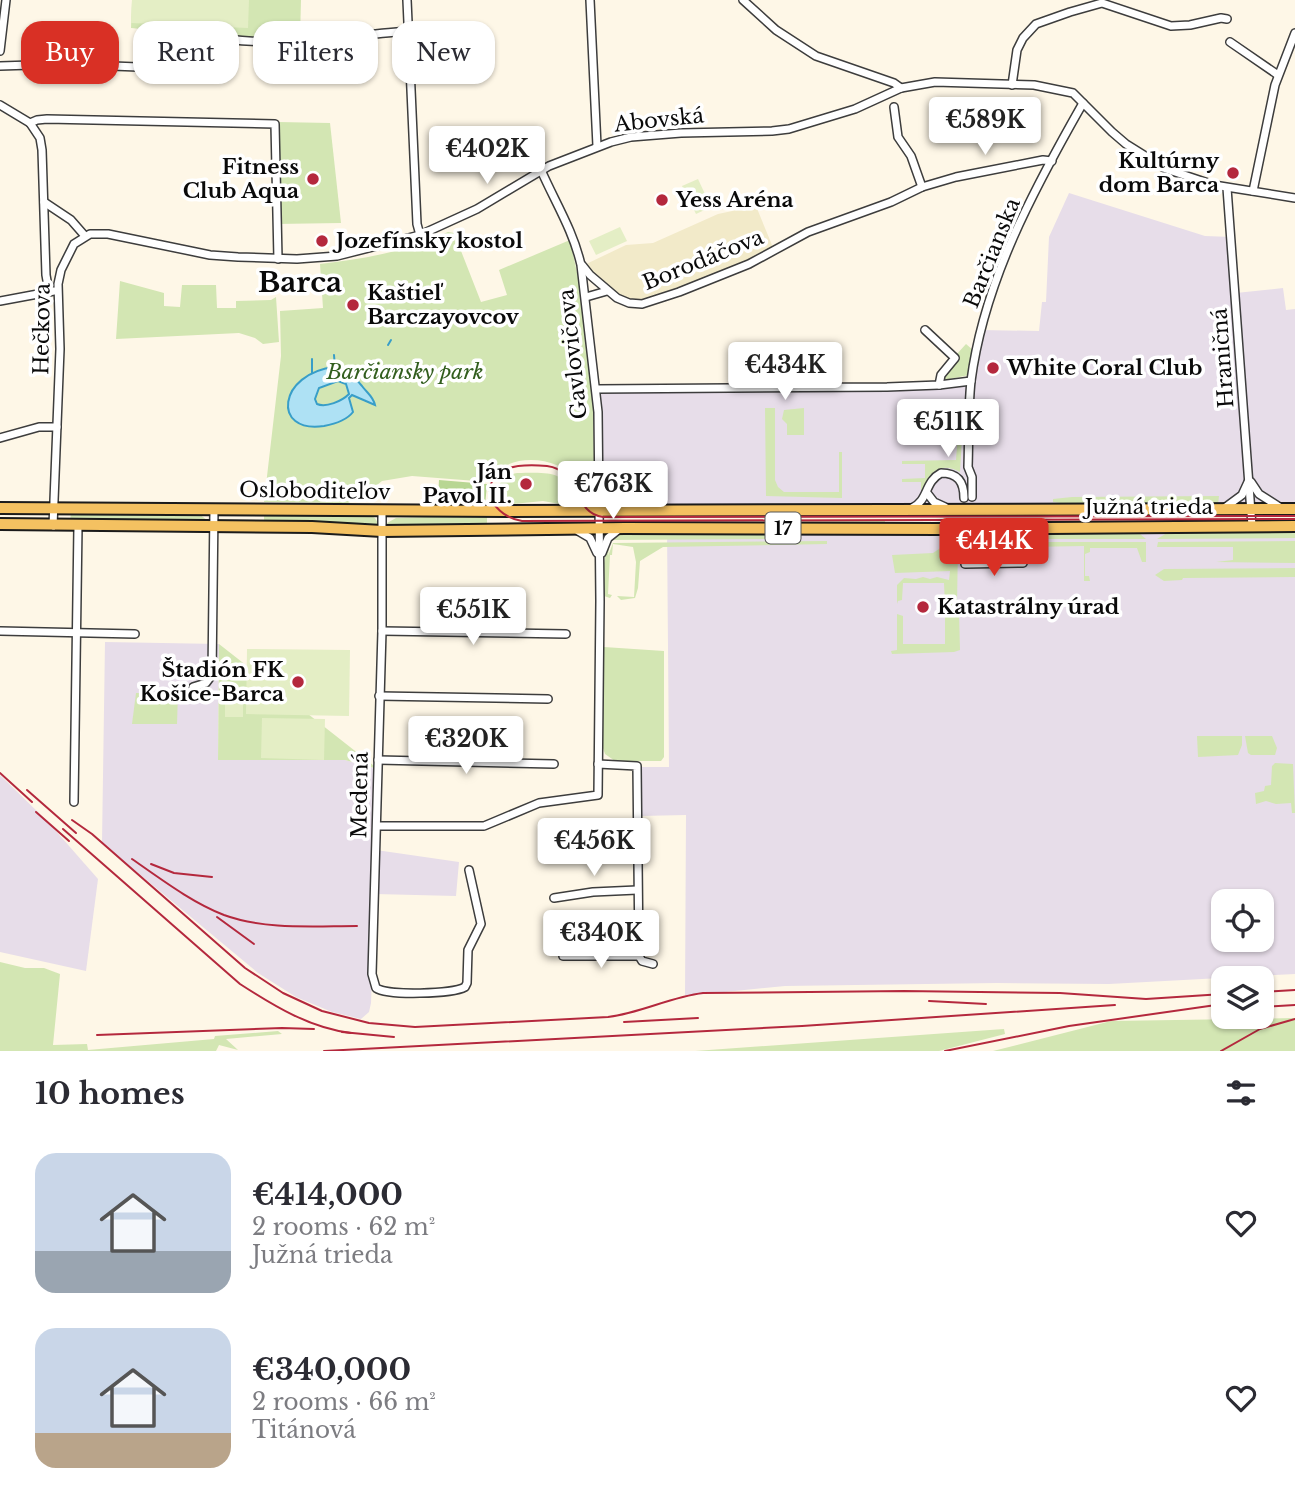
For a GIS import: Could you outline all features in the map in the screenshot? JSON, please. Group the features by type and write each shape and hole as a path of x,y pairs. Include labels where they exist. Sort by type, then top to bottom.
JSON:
{"main road":[{"name":"Osloboditeľov","path":"0,508 629,511"},
{"name":"Južná trieda","path":"629,511 1295,509"},
{"name":"Osloboditeľov","path":"0,524 312,527 382,531 625,528"},
{"name":"Južná trieda","path":"625,528 1295,526"}],"street":[{"path":"0,51 6,0"},
{"path":"407,0 408,21"},
{"path":"590,0 597,146"},
{"path":"743,0 775,30 816,56 894,83 901,88"},
{"path":"1012,85 1017,50 1029,30 1036,24 1104,2 1171,26 1227,19"},
{"path":"239,39 288,40 392,33"},
{"path":"1253,191 1278,75 1295,35"},
{"path":"1230,42 1278,75"},
{"path":"0,66 62,64 133,67"},
{"name":"Abovská","path":"85,236 108,234 210,254 278,259 337,256 420,235 467,214 541,170 597,146 639,136 789,129 855,109 901,88 935,82 1034,85 1065,90 1073,93 1083,103"},
{"path":"410,84 417,224 420,235"},
{"path":"1083,103 1112,132 1148,159 1184,176 1227,188 1295,198"},
{"name":"Barčianska","path":"927,493 934,477 945,473 952,474 962,482 968,497 972,477 968,467 971,381 986,310 1022,218 1083,103"},
{"path":"0,105 30,123 40,138 49,292"},
{"path":"894,107 898,137 911,156 922,187"},
{"path":"30,123 47,119 275,124 278,259"},
{"name":"Borodáčova","path":"582,265 607,291 635,304 656,301 749,264 808,232 891,202 922,187 1043,160 1052,161"},
{"name":"Gavlovičova","path":"377,825 484,826 539,803 597,795 600,561 597,389 582,265 572,232 541,170"},
{"name":"Hraničná","path":"1227,188 1252,526"},
{"path":"44,202 71,220 85,236"},
{"name":"Hečkova","path":"53,526 60,349 58,290 61,270 70,250 76,241 85,236"},
{"path":"0,300 58,290"},
{"path":"586,297 607,291"},
{"path":"925,330 955,358 941,375 939,385"},
{"path":"597,389 939,385 971,381"},
{"path":"0,438 39,427 57,427"},
{"path":"1249,478 1259,494 1282,509"},
{"path":"1223,509 1242,495 1249,478"},
{"path":"568,511 587,500 598,483 614,503 629,511"},
{"path":"908,509 920,504 927,493 934,502 950,509"},
{"path":"193,687 206,683 212,675 214,509"},
{"name":"Medená","path":"382,511 382,631 373,982 382,991 460,990 465,987 468,950 481,924 469,870"},
{"path":"74,802 78,526"},
{"path":"999,527 1015,533 1023,541"},
{"path":"965,542 965,564 1023,563 1023,541 1030,531 1043,527"},
{"path":"600,561 610,535 625,528"},
{"path":"574,529 590,538 600,561"},
{"path":"0,631 135,634"},
{"path":"382,631 566,634"},
{"path":"379,696 548,699"},
{"path":"378,760 554,764"},
{"path":"598,764 637,766 639,956 642,961 653,964"},
{"path":"554,898 593,892 637,890"},
{"path":"563,956 639,956"}],"shaded area":[{"path":"1069,193 1205,236 1232,237 1236,293 1283,288 1286,310 1295,309 1295,509 629,511 617,505 598,483 597,389 887,387 971,381 981,330 1039,331 1042,302 1046,302 1049,237"},
{"path":"756,206 774,250 656,301 629,303 582,266 626,245 653,243 718,214"},
{"path":"1295,526 1295,974 1274,975 1274,966 1211,966 1211,979 1109,984 785,986 685,996 686,815 640,816 639,767 669,767 667,528"},
{"path":"105,642 219,644 218,760 345,760 378,769 376,850 459,862 456,896 375,894 371,1003 369,1012 361,1019 332,1012 296,997 258,973 102,843"},
{"path":"0,775 48,822 98,879 86,971 0,952"}],"green space":[{"path":"132,0 301,0 300,21 253,21 253,37 239,36 239,21 133,21 131,28"},
{"path":"132,0 249,0 248,28 239,28 239,21 131,23"},
{"path":"330,123 341,223 276,224 275,124"},
{"path":"698,179 711,207 696,214 682,186"},
{"path":"620,227 627,241 596,255 589,241"},
{"name":"Barčiansky park","path":"448,232 454,233 481,302 507,295 499,270 570,240 579,282 593,397 594,468 591,480 577,480 557,465 532,460 507,465 489,482 412,476 382,481 348,503 264,502 281,356 280,311 323,308 320,264 386,253"},
{"path":"120,281 164,293 164,306 180,307 182,285 216,285 217,308 236,308 236,301 271,300 276,297 279,342 263,344 255,338 239,333 116,339"},
{"path":"966,344 974,351 969,375 945,380 945,374 959,359 956,355"},
{"path":"765,408 775,408 775,480 778,487 784,492 839,492 839,452 842,452 842,498 766,496"},
{"path":"804,408 804,435 787,435 787,424 782,419 784,410"},
{"path":"960,430 966,430 965,436 962,437 960,472 945,468 934,472 921,496 921,482 902,482 902,479 925,478 925,464 902,464 902,461 956,460"},
{"path":"517,473 554,475 567,483 578,500 565,505 543,501 502,505 498,494 500,484 506,477"},
{"path":"439,480 487,484 485,506 438,499"},
{"path":"1219,496 1218,505 1083,506 1053,502 1053,499 1072,497"},
{"path":"71,512 199,514 207,520 70,522"},
{"path":"264,514 369,515 375,518 379,525 264,523"},
{"path":"487,515 487,524 450,527 389,527 387,523 396,518"},
{"path":"1243,520 954,525 612,522 885,521 885,524 954,524 954,521"},
{"path":"1295,529 1295,538 1157,539 1167,533"},
{"path":"783,531 783,539 610,540 623,532"},
{"path":"1133,533 1146,539 1029,539 1037,534"},
{"path":"827,541 827,544 663,547 640,561 635,598 621,600 617,596 634,597 636,562 633,547 613,544 608,594 612,595 610,598 604,596 604,563 608,542 608,556 613,543"},
{"path":"1295,541 1295,563 1216,562 1233,560 1233,547 1157,547 1158,542"},
{"path":"1030,542 1146,542 1146,562 1142,562 1137,548 1090,548 1090,552 1085,554 1085,576 1089,576 1090,581 1084,581 1084,546 1030,547"},
{"path":"970,543 1018,543 1020,552 1012,560 976,560 970,554"},
{"path":"945,545 958,545 957,604 945,607 944,583 903,583 902,600 897,604 897,585 904,578 937,577 949,580 950,571 895,573 892,555 933,553"},
{"path":"1295,568 1295,577 1183,578 1164,581 1155,575 1164,569"},
{"path":"945,610 959,612 960,650 892,654 891,651 897,650 897,614 903,616 903,644 945,644"},
{"path":"219,644 378,769 345,760 218,760"},
{"path":"604,647 664,651 664,757 661,761 615,761 605,754 602,745"},
{"name":"Štadión FK Košice-Barca","path":"247,649 350,650 349,716 246,714"},
{"path":"225,688 243,688 243,717 225,717"},
{"path":"136,693 178,693 177,724 132,724"},
{"path":"262,718 325,719 324,760 261,758"},
{"path":"1197,736 1242,736 1242,745 1238,755 1198,757"},
{"path":"1245,736 1272,736 1277,748 1275,755 1251,755 1248,753"},
{"path":"1275,763 1293,764 1295,813 1292,813 1291,803 1276,804 1266,801 1256,804 1255,793 1264,791 1265,786 1271,785 1272,766"},
{"path":"0,962 25,968 44,968 60,974 53,1045 87,1044 88,1050 214,1039 215,1036 278,1031 282,1034 226,1039 238,1050 219,1045 216,1051 0,1051"},
{"path":"1274,1018 1295,1018 1295,1051 993,1051 1111,1021 1211,1019 1211,1029 1274,1029"},
{"path":"1004,1029 1005,1034 939,1051 695,1051"}],"water":[{"path":"335,367 348,371 375,405 352,395 349,398 353,412 340,422 307,426 295,421 289,412 288,402 292,390 316,372","holes":["338,381 346,384 349,394 346,397 329,404 317,404 315,399 319,388"]}],"waterway":[{"path":"388,345 391,340"},
{"path":"334,355 335,367"},
{"path":"312,359 312,373"}],"tunnel":[{"path":"964,498 965,542"}],"tram line":[{"path":"1295,516 603,517 586,508 566,475 558,469 537,465 505,470 491,484 490,492 492,500 504,514 522,521 1295,519"}],"railway":[{"path":"0,773 32,802"},
{"path":"27,790 76,833"},
{"path":"36,812 69,841"},
{"path":"72,820 92,834 245,968 283,993 322,1011 369,1023 415,1027 608,1017 703,993 1060,993 1146,999 1211,995"},
{"path":"63,829 240,984 279,1008 307,1021 351,1033"},
{"path":"132,859 200,904 240,920 289,926 357,926"},
{"path":"151,864 174,873 212,877"},
{"path":"217,917 254,944"},
{"path":"1274,991 1295,990"},
{"path":"929,1001 986,1004"},
{"path":"324,1051 802,1026 1115,1005"},
{"path":"1274,1006 1295,1005"},
{"path":"945,1051 1069,1026 1211,1006"},
{"path":"624,1022 698,1018"},
{"path":"1221,1051 1260,1029 1295,1019"},
{"path":"97,1035 314,1029"},
{"path":"342,1032 394,1037"}],"place":[{"name":"Kultúrny dom Barca","path":"1233,173"},
{"name":"Fitness Club Aqua","path":"313,179"},
{"name":"Yess Aréna","path":"662,200"},
{"name":"Jozefínsky kostol","path":"322,241"},
{"name":"Kaštieľ Barczayovcov","path":"353,305"},
{"name":"White Coral Club","path":"993,368"},
{"name":"Ján Pavol II.","path":"526,484"},
{"name":"Katastrálny úrad","path":"923,607"},
{"name":"Štadión FK Košice-Barca","path":"298,682"}],"district":[{"name":"Barca","path":"300,282"}]}
